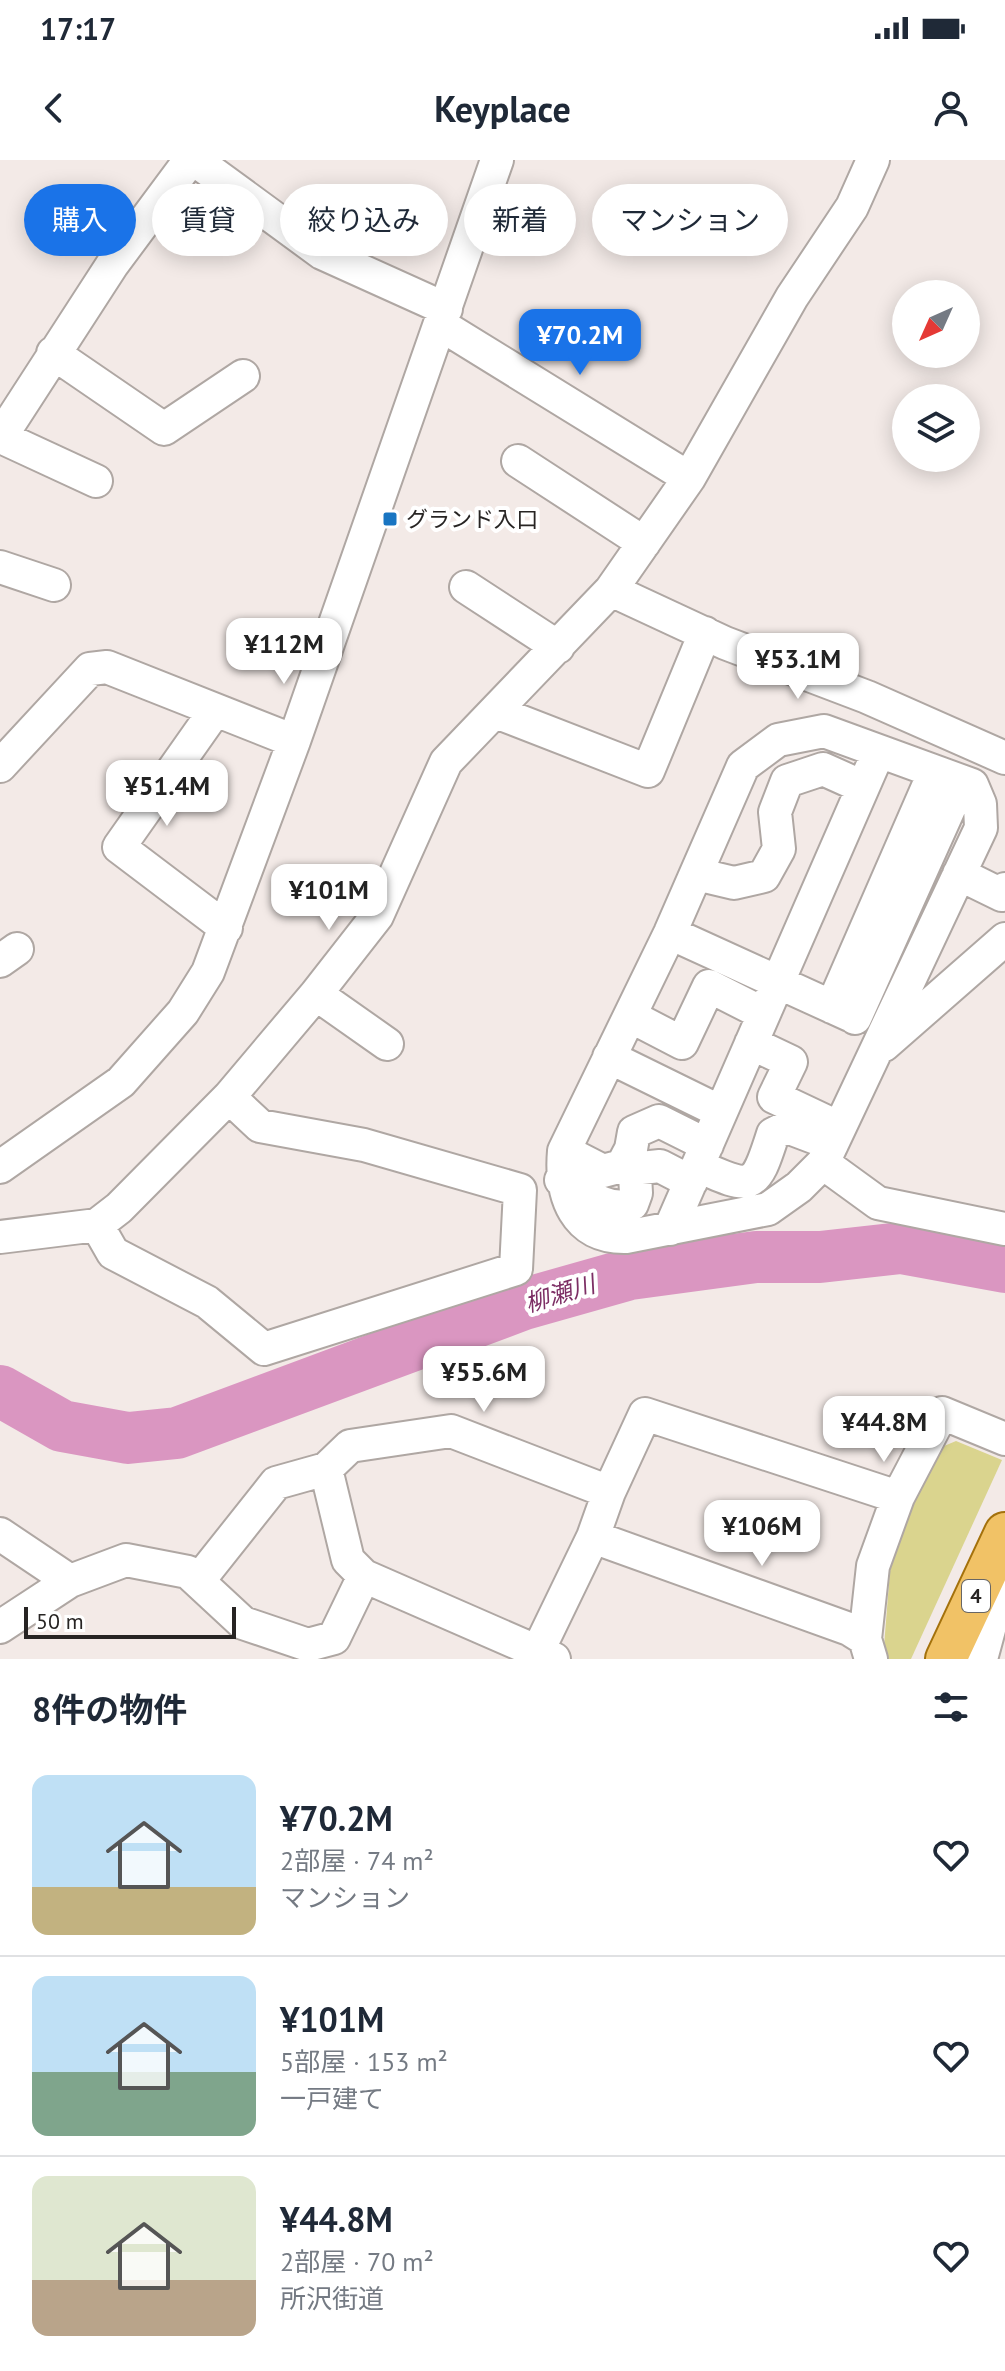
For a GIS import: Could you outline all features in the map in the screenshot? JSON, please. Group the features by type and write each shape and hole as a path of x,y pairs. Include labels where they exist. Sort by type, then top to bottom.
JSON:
{"main road":[{"name":"4","path":"946,1659 998,1547"}],"street":[{"path":"96,481 0,438 53,353 193,160 322,253 444,317 689,478"},
{"path":"0,1167 121,1082 154,1048 208,972 294,741 497,160"},
{"path":"0,1237 97,1225 119,1208 229,1097 316,994 377,916 446,762 611,590 689,478 792,297 852,207 873,160"},
{"path":"53,353 164,429 243,376"},
{"path":"518,461 644,543"},
{"path":"0,567 54,585"},
{"path":"466,587 558,647"},
{"path":"611,590 705,633 867,697 1005,758"},
{"path":"496,712 648,771 705,633"},
{"path":"0,766 90,669 107,667 214,712 294,741"},
{"path":"214,712 119,847 226,928"},
{"path":"956,780 980,804 981,828 831,1145 799,1187 768,1209 626,1237 610,1237 593,1231 579,1218 562,1166 743,766 778,740 824,731 1005,798"},
{"path":"670,1229 878,753"},
{"path":"696,874 734,883 764,876 779,849 775,812 787,781 823,769 863,787"},
{"path":"844,1013 956,780"},
{"path":"959,874 1002,895 1005,889"},
{"path":"670,933 844,1013 880,1042"},
{"path":"880,1042 1005,939"},
{"path":"630,1016 682,1043 709,986 764,1014"},
{"path":"316,994 387,1044"},
{"path":"751,1043 791,1062 774,1097 831,1145 878,1203 1005,1229"},
{"path":"609,1057 721,1112"},
{"path":"97,1225 113,1253 207,1302 264,1349 516,1269 520,1190 364,1145 260,1126 229,1097"},
{"path":"562,1166 603,1171 622,1166 631,1149 634,1132 659,1121 699,1164 733,1182 747,1183 761,1173 773,1134 787,1127 831,1145"},
{"path":"562,1166 608,1206 625,1207 632,1204 636,1193 635,1175 641,1168 699,1164"},
{"path":"868,1649 873,1566 898,1497 942,1413 1005,1439"},
{"path":"326,1469 348,1560 364,1576 541,1657 609,1492 645,1414 898,1497"},
{"path":"199,1580 276,1483 326,1469 350,1446 451,1431 609,1492"},
{"path":"0,1534 70,1581"},
{"path":"593,1537 849,1629 868,1649"},
{"path":"981,1659 991,1622 998,1547"},
{"path":"0,1627 70,1581 126,1560 188,1572 243,1623 308,1645 334,1638 364,1576"}],"shaded area":[{"path":"956,1441 1002,1460 911,1659 883,1659 891,1558 937,1449"}],"waterway":[{"name":"柳瀬川","path":"0,1391 62,1426 128,1438 177,1433 524,1304 630,1274 756,1257 820,1257 901,1248 1005,1267"}],"place":[{"name":"グランド入口","path":"390,519"}]}
